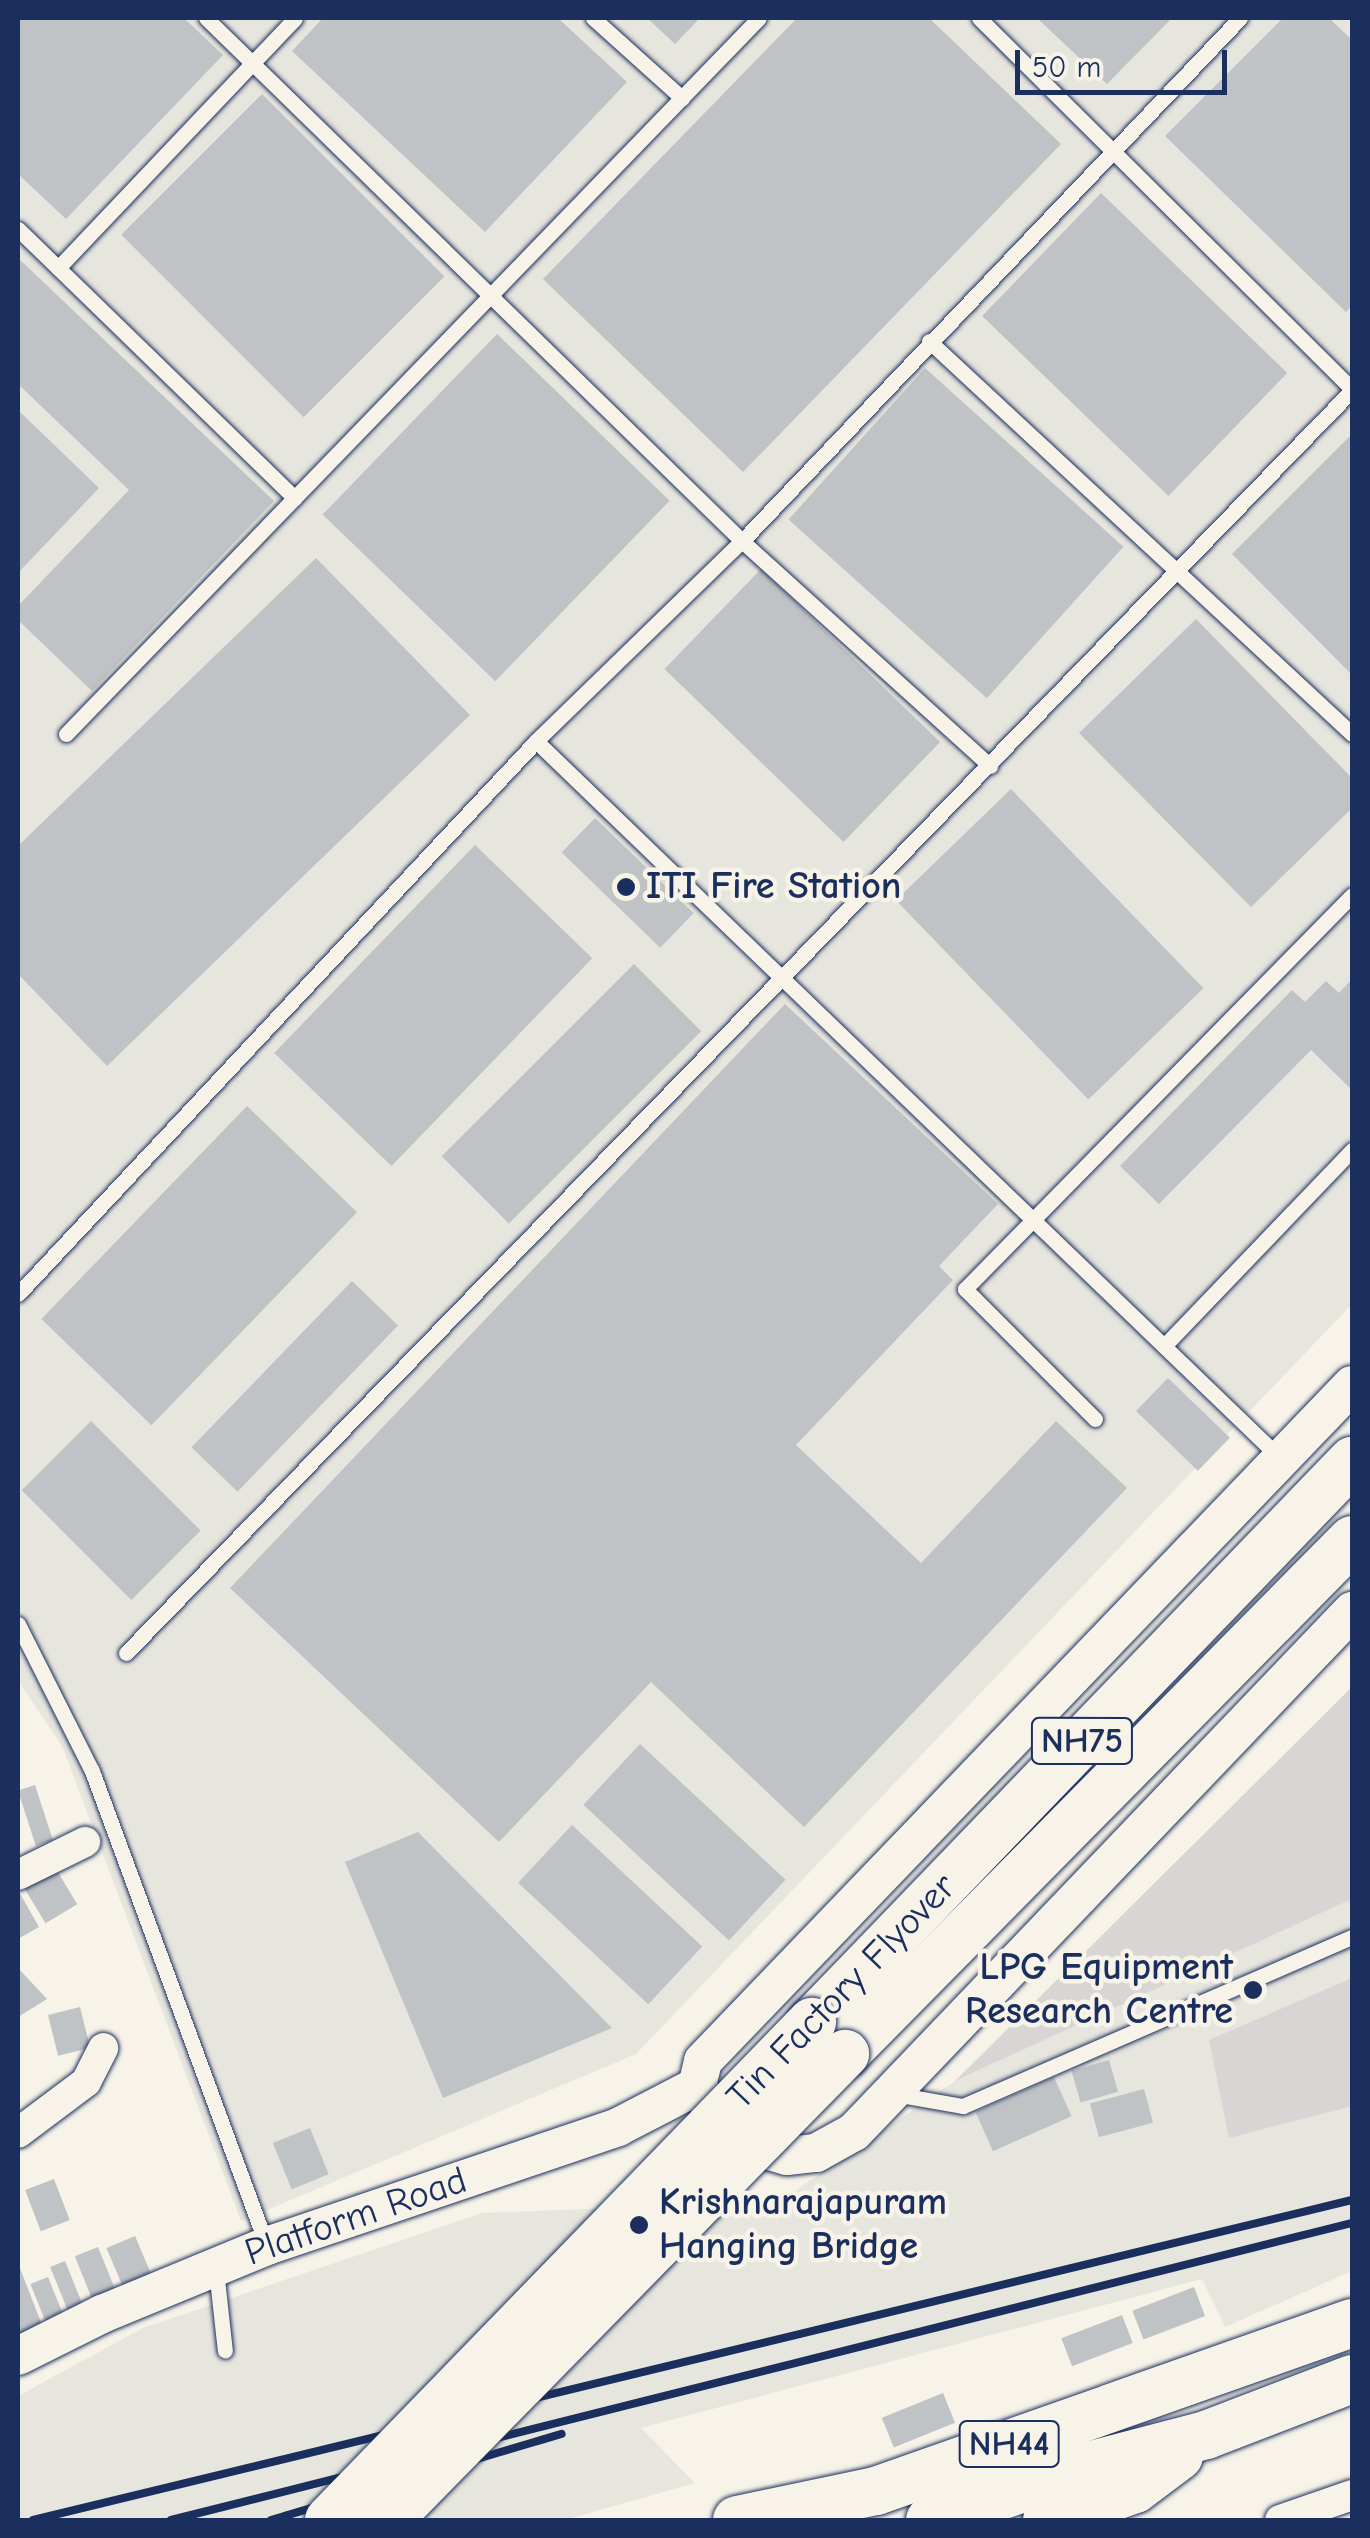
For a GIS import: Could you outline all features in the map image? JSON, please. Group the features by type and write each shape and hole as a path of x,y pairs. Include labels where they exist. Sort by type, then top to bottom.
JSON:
{"highway":[{"name":"Tin Factory Flyover","path":"388,2520 1352,1461"},
{"name":"Tin Factory Flyover","path":"329,2520 1352,1540"},
{"name":"NH44","path":"737,2520 876,2491 1352,2323"},
{"name":"NH44","path":"930,2520 1088,2466 1206,2435 1352,2379"},
{"path":"1048,2520 1135,2489 1206,2435"}],"street":[{"path":"1352,1385 704,2061 697,2086 732,2140 788,2156 840,2142 893,2094 1352,1611"},
{"path":"18,1875 85,1842"},
{"path":"18,2133 86,2082 104,2048"},
{"name":"Platform Road","path":"18,2356 268,2246 618,2127 697,2086"},
{"path":"1280,2520 1352,2495"}],"lane":[{"path":"206,18 742,540 990,766"},
{"path":"58,268 295,18"},
{"path":"593,18 682,98"},
{"path":"66,734 760,18"},
{"path":"126,1653 783,980 1352,389 978,18"},
{"path":"18,1294 536,741 742,540 1240,18"},
{"path":"18,229 295,498"},
{"path":"930,342 1352,734"},
{"path":"536,741 1282,1460"},
{"path":"1096,1419 965,1290 1031,1218 1352,895"},
{"path":"1164,1346 1352,1150"},
{"path":"18,1624 92,1771 268,2246"},
{"path":"893,2094 963,2106 1352,1936"},
{"path":"216,2267 225,2351"}],"shaded area":[{"path":"18,18 1352,18 1352,1304 636,2054 241,2221 63,1748 18,1680"},
{"path":"1352,1687 1352,1899 955,2081"},
{"path":"1352,1899 1352,2271 1225,2327 1202,2279 641,2428 695,2483 564,2520 18,2520 18,2396 143,2328 482,2213 779,2202 955,2081"},
{"path":"1352,1978 1352,2106 1229,2138 1209,2040"}],"building":[{"path":"18,18 184,18 223,55 66,219 18,174"},
{"path":"323,18 558,18 627,82 485,232 292,51"},
{"path":"647,18 700,18 675,44"},
{"path":"797,18 929,18 1061,144 743,472 543,279"},
{"path":"1037,18 1172,18 1107,84"},
{"path":"1283,18 1329,18 1352,40 1352,305 1346,312 1165,136"},
{"path":"262,94 444,276 304,417 121,235"},
{"path":"1101,193 1287,373 1169,496 982,316"},
{"path":"18,258 274,501 92,691 18,620 18,606 129,490 18,384"},
{"path":"497,334 670,501 495,681 323,515"},
{"path":"925,368 1123,547 987,698 788,520"},
{"path":"18,410 99,488 18,573"},
{"path":"1352,434 1352,675 1232,554"},
{"path":"316,558 470,715 107,1066 18,974 18,846"},
{"path":"761,569 940,742 844,842 664,669"},
{"path":"1196,619 1352,778 1352,808 1251,907 1079,733"},
{"path":"1011,789 1203,988 1088,1099 896,900"},
{"path":"595,818 694,913 660,948 562,853"},
{"path":"475,845 592,958 391,1166 274,1053"},
{"path":"634,964 701,1031 509,1224 442,1156"},
{"path":"1352,979 1352,1090 1311,1050 1159,1204 1120,1166 1292,990 1305,1002 1326,981 1339,993"},
{"path":"785,1004 998,1204 939,1266 953,1280 796,1445 921,1563 1056,1421 1127,1488 804,1827 651,1682 499,1842 230,1588"},
{"path":"247,1106 357,1212 151,1425 41,1319"},
{"path":"352,1281 398,1325 238,1492 192,1447"},
{"path":"1168,1378 1230,1438 1198,1471 1136,1411"},
{"path":"91,1421 201,1531 131,1600 22,1490"},
{"path":"640,1744 786,1880 729,1940 583,1805"},
{"path":"35,1785 53,1840 36,1846 18,1791"},
{"path":"572,1825 702,1946 648,2004 518,1883"},
{"path":"418,1832 612,2028 443,2098 345,1862"},
{"path":"53,1864 77,1904 45,1923 21,1883"},
{"path":"18,1890 39,1927 18,1939"},
{"path":"18,1968 47,1999 18,2017"},
{"path":"80,2007 90,2048 58,2056 48,2015"},
{"path":"1109,2060 1118,2092 1081,2102 1072,2071"},
{"path":"1054,2077 1071,2116 993,2151 975,2112"},
{"path":"1144,2089 1153,2123 1099,2137 1090,2103"},
{"path":"310,2128 329,2174 292,2189 273,2143"},
{"path":"54,2179 70,2220 41,2231 25,2190"},
{"path":"135,2236 152,2277 124,2289 106,2248"},
{"path":"98,2247 118,2297 95,2306 75,2256"},
{"path":"65,2261 84,2308 69,2314 50,2267"},
{"path":"18,2263 44,2330 18,2340"},
{"path":"48,2277 65,2320 48,2327 30,2284"},
{"path":"1194,2287 1205,2316 1143,2340 1132,2311"},
{"path":"1122,2315 1133,2343 1072,2366 1061,2338"},
{"path":"943,2393 955,2423 894,2447 882,2418"}],"railway":[{"path":"33,2520 1352,2200"},
{"path":"171,2520 1352,2223"},
{"path":"271,2520 562,2434"}],"place":[{"name":"ITI Fire Station","path":"626,887"},
{"name":"LPG Equipment Research Centre","path":"1253,1990"},
{"name":"Krishnarajapuram Hanging Bridge","path":"639,2225"}]}
